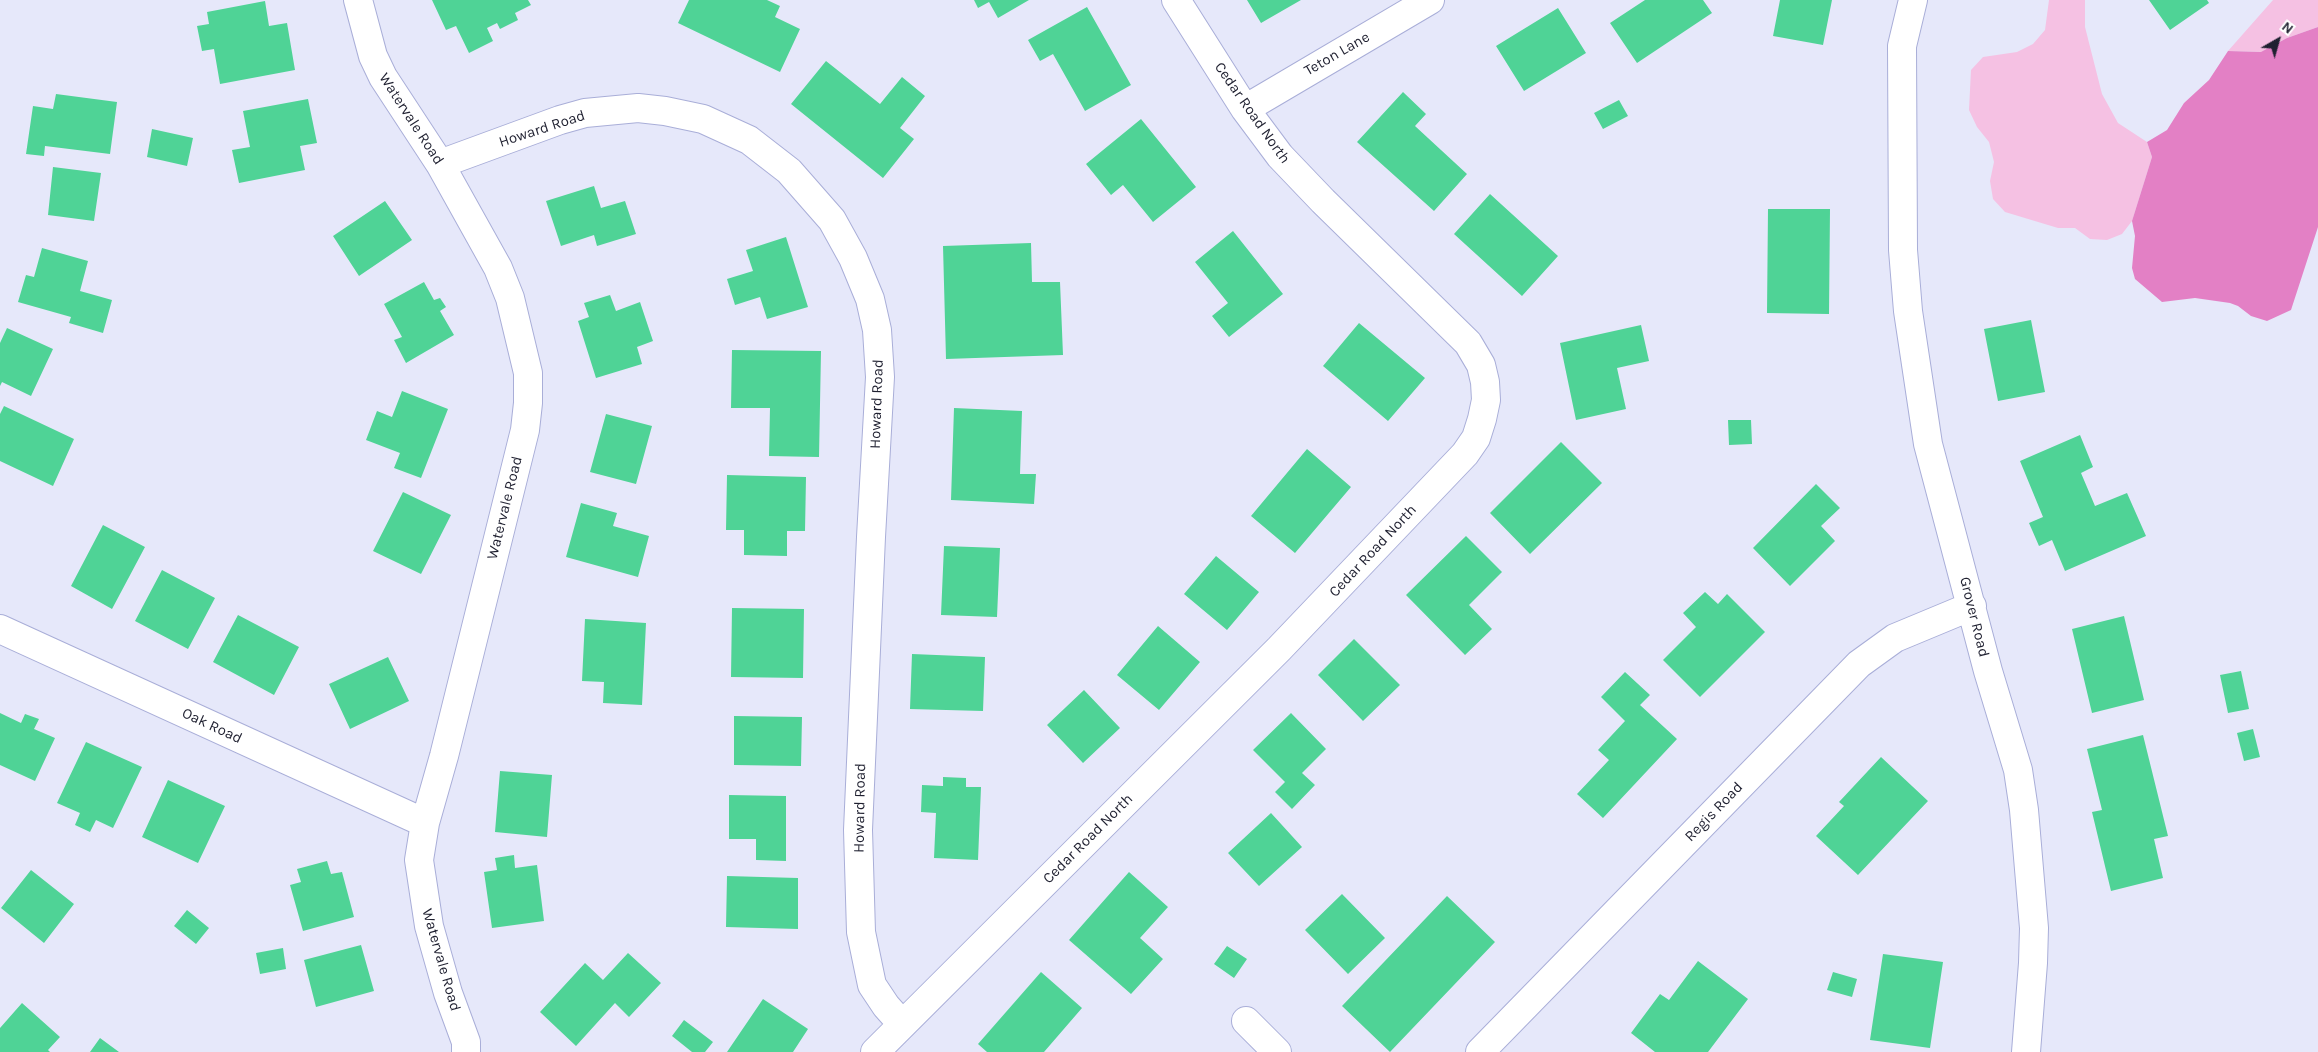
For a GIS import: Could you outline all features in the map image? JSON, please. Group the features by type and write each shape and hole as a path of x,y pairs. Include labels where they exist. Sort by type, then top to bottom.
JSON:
{"street":[{"name":"Watervale Road","path":"358,0 365,32 378,66 440,164 498,268 510,298 528,373 528,403 525,430 425,823 419,860 429,926 448,993 469,1049"},
{"name":"Cedar Road North","path":"875,1052 1280,649 1465,454 1480,428 1485,409 1485,382 1481,366 1468,342 1300,179 1280,156 1245,109 1176,0"},
{"name":"Teton Lane","path":"1245,109 1430,0"},
{"name":"Grover Road","path":"1913,0 1902,46 1903,250 1908,311 1928,444 1988,671 2018,770 2024,810 2034,928 2034,964 2026,1052"},
{"name":"Howard Road","path":"440,164 560,120 585,113 638,108 665,111 703,119 749,140 789,170 832,220 853,258 870,299 877,330 880,377 858,830 861,932 872,984 886,1006 902,1024"},
{"name":"Regis Road","path":"1480,1052 1859,664 1895,638 1972,606"},
{"name":"Oak Road","path":"0,629 425,823"},
{"path":"1246,1021 1277,1052"}],"shaded area":[{"path":"2049,0 2085,0 2085,27 2102,94 2118,123 2147,142 2152,157 2132,221 2122,234 2107,240 2090,239 2075,228 2058,228 2005,212 1993,199 1990,181 1994,162 1989,142 1977,127 1969,110 1971,70 1983,57 2017,52 2033,44 2045,30"},
{"path":"2273,0 2318,0 2318,27 2287,38 2262,52 2228,51"},
{"path":"2318,27 2318,227 2291,310 2267,321 2251,316 2238,306 2230,303 2195,298 2162,302 2135,279 2132,268 2135,236 2132,221 2152,157 2147,142 2167,130 2184,103 2209,80 2228,51 2261,52 2287,38"}],"building":[{"path":"432,0 528,0 531,5 515,13 518,20 500,29 497,23 487,28 493,41 469,53 456,26 446,30"},
{"path":"689,0 767,0 780,6 775,17 800,29 780,72 678,23"},
{"path":"974,0 1029,0 998,18 989,2 978,8"},
{"path":"1247,0 1301,0 1261,23"},
{"path":"1645,0 1703,0 1712,13 1637,63 1610,23"},
{"path":"1780,0 1832,0 1823,45 1773,36"},
{"path":"2149,0 2207,0 2209,3 2170,30"},
{"path":"265,1 269,26 287,23 295,70 220,84 214,49 202,51 197,26 209,24 207,12"},
{"path":"1087,7 1131,85 1085,111 1053,54 1040,61 1028,40"},
{"path":"1558,8 1586,53 1524,91 1496,46"},
{"path":"826,61 880,104 902,77 925,96 900,128 914,139 883,178 791,104"},
{"path":"1403,92 1426,114 1415,126 1467,174 1434,211 1357,142"},
{"path":"56,94 117,102 110,154 45,146 44,156 26,154 33,106 53,109"},
{"path":"308,99 317,143 300,146 305,170 239,183 232,150 250,147 243,111"},
{"path":"1619,100 1628,116 1603,129 1594,113"},
{"path":"1141,119 1196,187 1153,222 1123,185 1111,195 1086,164"},
{"path":"152,129 193,138 187,166 147,157"},
{"path":"53,167 101,173 94,221 48,215"},
{"path":"594,186 601,208 625,201 636,234 597,246 594,235 561,246 546,201"},
{"path":"1490,194 1558,256 1522,296 1454,234"},
{"path":"385,201 412,240 359,276 333,236"},
{"path":"1768,209 1830,209 1829,314 1767,313"},
{"path":"1233,231 1283,294 1229,337 1212,316 1228,303 1195,262"},
{"path":"786,237 808,307 767,319 760,297 735,305 727,279 753,271 746,250"},
{"path":"1031,243 1032,282 1060,282 1063,355 946,359 943,246"},
{"path":"42,248 88,261 80,291 112,300 103,333 69,323 71,317 18,302 26,275 34,277"},
{"path":"424,282 434,300 440,298 446,307 440,311 454,335 406,363 394,340 402,337 384,304"},
{"path":"610,295 616,311 640,302 653,341 637,347 642,364 596,378 578,321 589,317 584,303"},
{"path":"2031,320 2045,392 1998,401 1984,329"},
{"path":"1359,323 1425,378 1388,421 1323,366"},
{"path":"1641,325 1649,361 1617,368 1626,409 1576,420 1560,343"},
{"path":"7,328 53,349 31,396 2,382 0,386 0,343"},
{"path":"732,350 821,351 819,457 769,456 770,408 731,408"},
{"path":"402,391 448,409 421,478 394,468 400,453 366,440 377,411 392,417"},
{"path":"4,406 74,439 53,486 0,461 0,414"},
{"path":"954,408 1022,411 1020,474 1036,474 1034,504 951,500"},
{"path":"606,414 652,426 636,484 590,472"},
{"path":"1728,420 1751,420 1752,444 1729,445"},
{"path":"2080,435 2093,467 2081,473 2095,506 2127,493 2146,536 2065,571 2052,540 2039,546 2029,523 2043,517 2020,461"},
{"path":"1561,442 1602,483 1530,554 1490,513"},
{"path":"1307,449 1351,487 1295,553 1251,516"},
{"path":"727,475 806,477 805,531 787,531 787,556 744,555 744,530 726,530"},
{"path":"1816,484 1840,508 1821,526 1835,541 1790,586 1753,548"},
{"path":"403,492 451,515 421,574 373,551"},
{"path":"581,503 617,513 613,526 649,536 638,577 566,557"},
{"path":"103,525 145,547 112,609 71,586"},
{"path":"1466,536 1502,572 1469,605 1492,629 1465,655 1406,595"},
{"path":"944,546 1000,548 997,617 941,615"},
{"path":"1216,556 1259,592 1227,630 1184,594"},
{"path":"162,570 215,598 188,649 135,621"},
{"path":"1705,592 1718,604 1727,594 1765,632 1700,697 1663,660 1696,627 1683,613"},
{"path":"732,608 804,609 803,678 731,677"},
{"path":"238,615 299,647 274,695 213,662"},
{"path":"2124,616 2144,700 2092,713 2072,629"},
{"path":"585,619 646,623 642,705 603,703 604,682 582,681"},
{"path":"1158,626 1200,662 1159,710 1117,675"},
{"path":"1354,639 1400,685 1363,721 1318,675"},
{"path":"912,654 985,657 983,711 910,709"},
{"path":"388,657 409,701 350,729 329,684"},
{"path":"2241,671 2249,709 2228,713 2220,675"},
{"path":"1625,672 1650,695 1640,705 1677,739 1603,818 1577,794 1609,760 1598,750 1625,721 1601,697"},
{"path":"1084,690 1120,728 1083,763 1047,725"},
{"path":"0,713 21,723 25,714 39,719 34,729 55,738 35,781 0,765"},
{"path":"1291,713 1326,749 1302,773 1315,785 1292,809 1275,792 1285,782 1253,750"},
{"path":"734,716 802,717 801,766 734,765"},
{"path":"2253,729 2260,757 2244,761 2237,733"},
{"path":"2143,735 2168,836 2154,839 2163,878 2111,891 2092,812 2102,810 2087,749"},
{"path":"86,742 142,767 113,828 96,820 90,832 75,825 80,813 57,803"},
{"path":"1881,757 1928,801 1858,875 1816,836 1844,806 1839,802"},
{"path":"500,771 552,775 547,837 495,832"},
{"path":"943,777 966,778 966,787 981,787 978,860 934,858 936,813 921,812 922,785 943,786"},
{"path":"168,780 225,806 198,863 142,837"},
{"path":"729,795 786,796 786,861 756,860 756,839 729,839"},
{"path":"1271,813 1302,847 1259,886 1228,853"},
{"path":"514,855 515,868 537,865 544,921 492,928 484,872 497,870 495,858"},
{"path":"327,861 331,874 342,872 354,917 303,931 290,885 301,882 297,869"},
{"path":"31,870 74,904 44,943 1,908"},
{"path":"1129,872 1168,907 1140,938 1163,959 1131,994 1069,940"},
{"path":"727,876 798,878 798,929 726,927"},
{"path":"1342,894 1385,938 1348,974 1305,930"},
{"path":"1447,896 1495,942 1390,1052 1342,1006"},
{"path":"187,910 209,928 196,944 174,926"},
{"path":"361,945 374,991 316,1007 304,960"},
{"path":"1227,946 1247,959 1234,978 1214,964"},
{"path":"283,948 286,969 260,974 256,953"},
{"path":"628,953 661,983 629,1017 615,1003 576,1046 540,1012 585,963 603,980"},
{"path":"1883,954 1943,962 1930,1048 1870,1040"},
{"path":"1698,961 1748,999 1708,1052 1655,1052 1631,1033 1660,994 1669,1000"},
{"path":"1041,972 1082,1008 1044,1052 987,1052 978,1044"},
{"path":"1833,972 1857,979 1852,997 1827,990"},
{"path":"763,999 808,1029 793,1052 727,1052"},
{"path":"22,1003 60,1037 48,1050 50,1052 0,1052 0,1028"},
{"path":"684,1020 713,1042 705,1052 692,1052 672,1036"},
{"path":"100,1038 119,1052 90,1052"}]}
